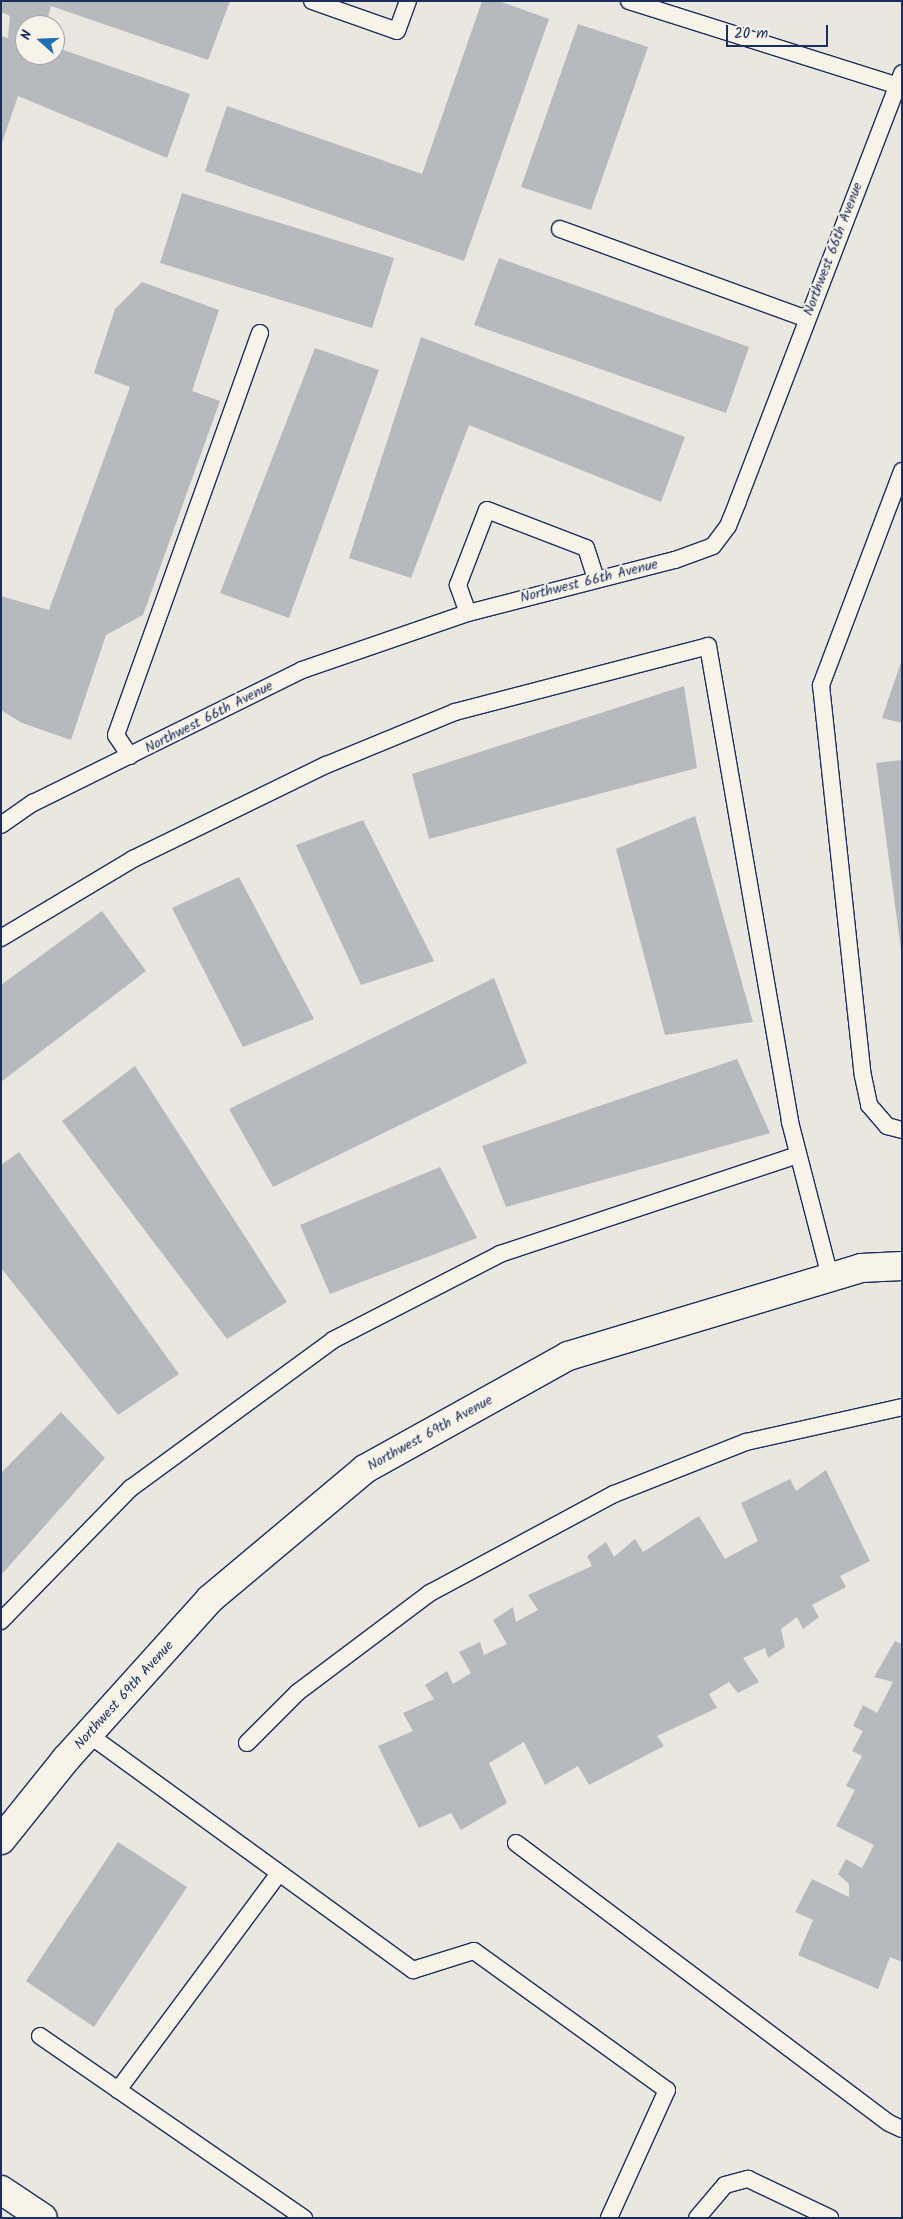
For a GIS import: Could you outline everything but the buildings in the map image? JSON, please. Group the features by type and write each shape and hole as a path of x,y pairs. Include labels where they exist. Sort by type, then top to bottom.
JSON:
{"street":[{"name":"Northwest 69th Avenue","path":"1,1840 88,1734 210,1599 365,1469 568,1356 861,1268 902,1266"},
{"path":"1,2190 43,2218"}],"lane":[{"path":"312,1 397,31 408,1"},
{"path":"629,1 899,79"},
{"name":"Northwest 66th Avenue","path":"1,825 33,803 302,670 468,613 596,578 675,560 714,546 728,526 899,79"},
{"path":"560,229 807,319"},
{"path":"130,756 116,735 260,333"},
{"path":"902,471 821,685 863,1076 870,1105 887,1126 902,1130"},
{"path":"468,613 458,585 487,510 586,548 596,578"},
{"path":"1,938 133,859 326,765 438,719 708,646 790,1122 830,1277"},
{"path":"1,1621 131,1488 334,1340 500,1254 798,1155"},
{"path":"247,1743 298,1692 430,1593 614,1494 746,1442 902,1407"},
{"path":"88,1734 413,1970 474,1951 667,2090 609,2218"},
{"path":"516,1843 889,2123 902,2129"},
{"path":"118,2090 278,1873"},
{"path":"40,2036 304,2218"},
{"path":"697,2218 725,2185 748,2179 830,2218"}]}
